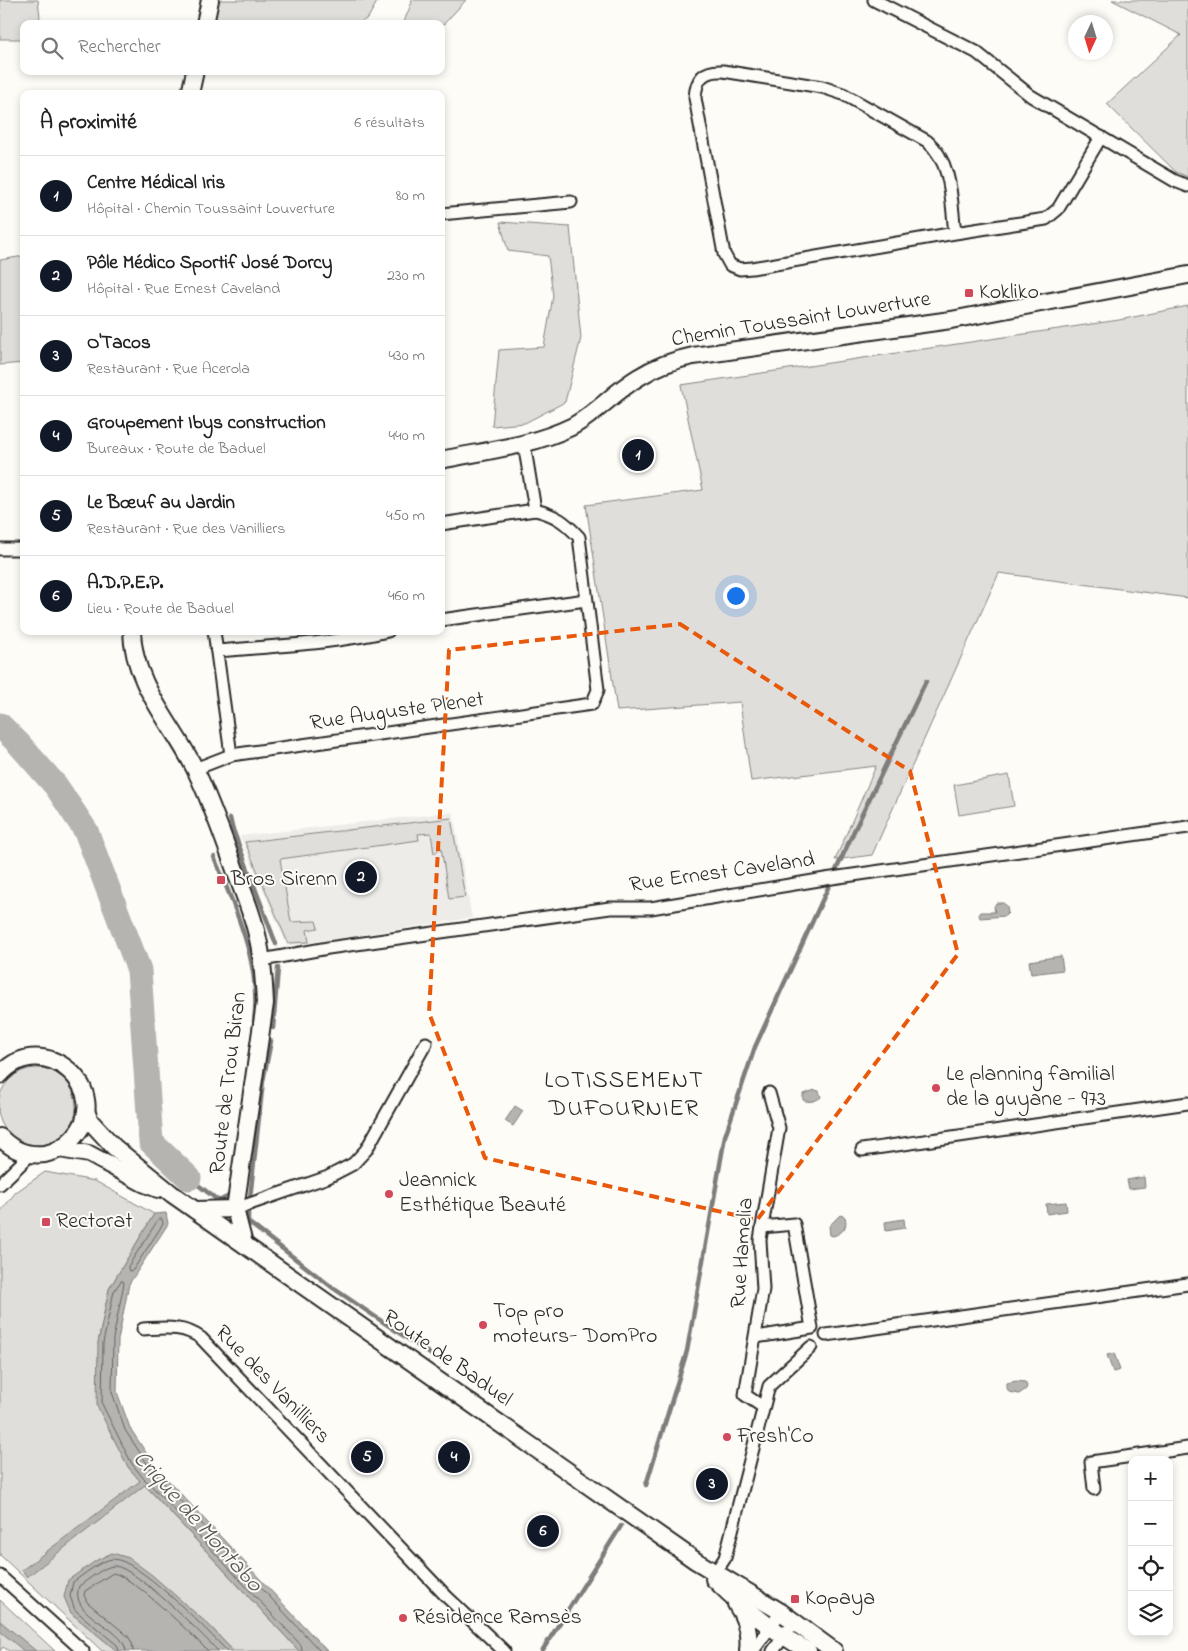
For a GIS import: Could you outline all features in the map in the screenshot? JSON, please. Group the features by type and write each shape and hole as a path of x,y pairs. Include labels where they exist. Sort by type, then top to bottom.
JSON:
{"main road":[{"path":"206,20 210,0"},
{"path":"191,90 193,75"},
{"name":"Chemin Toussaint Louverture","path":"445,459 524,443 573,426 638,377 678,359 951,320 1188,275"},
{"name":"Route de Trou Biran","path":"132,635 132,645 138,668 152,698 195,769 214,810 258,937 262,960 265,1003 235,1209 244,1244"},
{"path":"0,1137 20,1152 31,1154 49,1153 69,1143 77,1134 83,1123 86,1110 81,1085 74,1074 64,1066 45,1058 40,1058 23,1060 3,1069"},
{"name":"Route de Baduel","path":"86,1110 90,1121 114,1147 172,1194 696,1562 795,1621 834,1651"},
{"name":"Route de Baduel","path":"59,1149 89,1154 142,1183 172,1194"},
{"name":"Route de Trou Biran","path":"195,1210 235,1209"},
{"name":"Route de Baduel","path":"696,1562 729,1594 770,1628 808,1651"},
{"path":"729,1594 744,1615 749,1640 748,1651"}],"street":[{"path":"874,0 976,52 1031,96 1188,186"},
{"path":"955,233 945,167 935,148 927,141 843,94 822,87 723,70 708,72 697,83 695,98 698,117 724,254 730,265 740,269 1046,219 1058,208 1101,137"},
{"path":"445,214 571,202"},
{"path":"524,443 536,510"},
{"path":"445,523 536,510 550,514 567,524 579,537 586,600 445,619"},
{"path":"0,549 20,549"},
{"name":"Rue Auguste Plenet","path":"195,769 232,755 592,704 598,690 586,600"},
{"path":"215,635 232,755"},
{"path":"217,651 372,635"},
{"name":"Rue Ernest Caveland","path":"262,960 328,948 610,908 651,908 844,876 1188,827"},
{"path":"235,1209 328,1177 353,1164 366,1150 426,1043"},
{"name":"Rue Hamelia","path":"764,1407 745,1395 763,1289 760,1240 779,1128 769,1092"},
{"path":"862,1150 1188,1103"},
{"path":"0,1184 31,1154"},
{"path":"756,1337 812,1328 794,1224 762,1227"},
{"path":"826,1335 1188,1284"},
{"name":"Rue des Vanilliers","path":"143,1328 178,1328 201,1338 446,1597 504,1651"},
{"path":"715,1573 725,1558 769,1386 811,1347"},
{"path":"1094,1489 1091,1462 1188,1448"},
{"path":"0,1576 83,1651"},
{"path":"753,1651 781,1612"},
{"path":"773,1651 795,1621"}],"highlighted area":[{"path":"680,624 910,771 958,954 757,1220 485,1158 429,1013 449,650"}],"shaded area":[{"path":"0,0 38,0 40,17 37,20 20,20 20,39 0,39"},
{"path":"200,0 378,0 368,18 364,20 206,20"},
{"path":"410,0 466,0 445,23 445,20 405,20 412,2"},
{"path":"1112,0 1188,0 1188,177 1176,172 1107,104 1181,35"},
{"path":"500,222 570,227 581,338 565,402 525,423 492,426 499,350 544,347 553,296 548,256 508,251"},
{"path":"20,257 20,363 0,365 0,260"},
{"path":"1188,306 1188,598 999,573 872,855 835,860 876,766 751,781 740,702 617,711 586,505 703,490 681,385 1119,320"},
{"path":"1009,775 1014,806 959,815 954,785"},
{"path":"453,812 472,918 287,946 240,836"},
{"path":"451,818 465,897 449,899 441,847 434,854 431,833 418,834 419,840 280,859 291,922 316,921 318,928 307,930 309,942 288,943 245,842"},
{"path":"29,1069 45,1069 59,1074 70,1085 75,1099 75,1115 70,1129 59,1140 45,1145 29,1145 15,1140 4,1129 -1,1115 -1,1099 4,1085 15,1074"},
{"path":"45,1172 95,1181 154,1214 109,1289 98,1343 128,1467 299,1651 233,1651 209,1625 71,1613 117,1651 102,1651 0,1555 0,1212 16,1192"},
{"path":"0,1600 55,1651 9,1651 3,1647 0,1651"}],"water":[{"path":"996,903 1003,903 1007,906 1008,913 1005,916 980,918 981,912 995,912 994,907"},
{"path":"1061,956 1063,970 1031,974 1029,961"},
{"path":"815,1090 819,1091 821,1097 812,1101 803,1100 803,1094"},
{"path":"515,1106 523,1111 513,1126 505,1121"},
{"path":"1144,1177 1145,1187 1129,1189 1127,1180"},
{"path":"1066,1202 1067,1211 1047,1214 1046,1204"},
{"path":"166,1213 168,1224 129,1284 118,1340 117,1392 130,1428 154,1465 327,1651 299,1651 145,1485 27,1577 22,1570 140,1481 128,1467 97,1406 98,1343 109,1289 154,1214"},
{"path":"840,1215 845,1217 844,1229 833,1236 830,1235 829,1226"},
{"path":"904,1219 905,1228 886,1231 885,1222"},
{"path":"1114,1353 1120,1370 1113,1372 1107,1355"},
{"path":"1025,1382 1027,1386 1019,1394 1009,1392 1007,1388 1007,1383"},
{"path":"112,1553 129,1558 152,1575 209,1625 233,1651 117,1651 71,1613 64,1597 68,1580 97,1560"},
{"path":"0,1621 36,1651 24,1651 0,1631"}],"waterway":[{"path":"646,1485 687,1351 725,1136 755,1047 854,831 926,681"},
{"name":"Crique de Montabo","path":"0,725 56,786 86,831 139,970 151,1142 189,1178"},
{"path":"230,818 276,944"},
{"path":"214,857 245,937 254,979 254,1021"},
{"path":"273,1028 278,968"},
{"path":"250,1198 263,1081 271,1041"},
{"path":"189,1178 219,1201 231,1195 231,1193"},
{"path":"248,1212 248,1222 333,1288 433,1356"},
{"path":"542,1651 621,1526"}],"place":[{"name":"Kokliko","path":"969,293"},
{"name":"Centre Médical Iris","path":"638,455"},
{"name":"Pôle Médico Sportif José Dorcy","path":"361,877"},
{"name":"Bros Sirenn","path":"221,880"},
{"name":"Le planning familial de la guyane - 973","path":"936,1088"},
{"name":"Jeannick Esthétique Beauté","path":"389,1194"},
{"name":"Rectorat","path":"46,1222"},
{"name":"Top pro moteurs- DomPro","path":"483,1325"},
{"name":"Fresh'Co","path":"727,1437"},
{"name":"Le Bœuf au Jardin","path":"367,1457"},
{"name":"Groupement Ibys construction","path":"454,1457"},
{"name":"O'Tacos","path":"712,1484"},
{"name":"A.D.P.E.P.","path":"543,1531"},
{"name":"Kopaya","path":"795,1599"},
{"name":"Résidence Ramsès","path":"403,1618"}],"district":[{"name":"LOTISSEMENT DUFOURNIER","path":"624,1095"}]}
